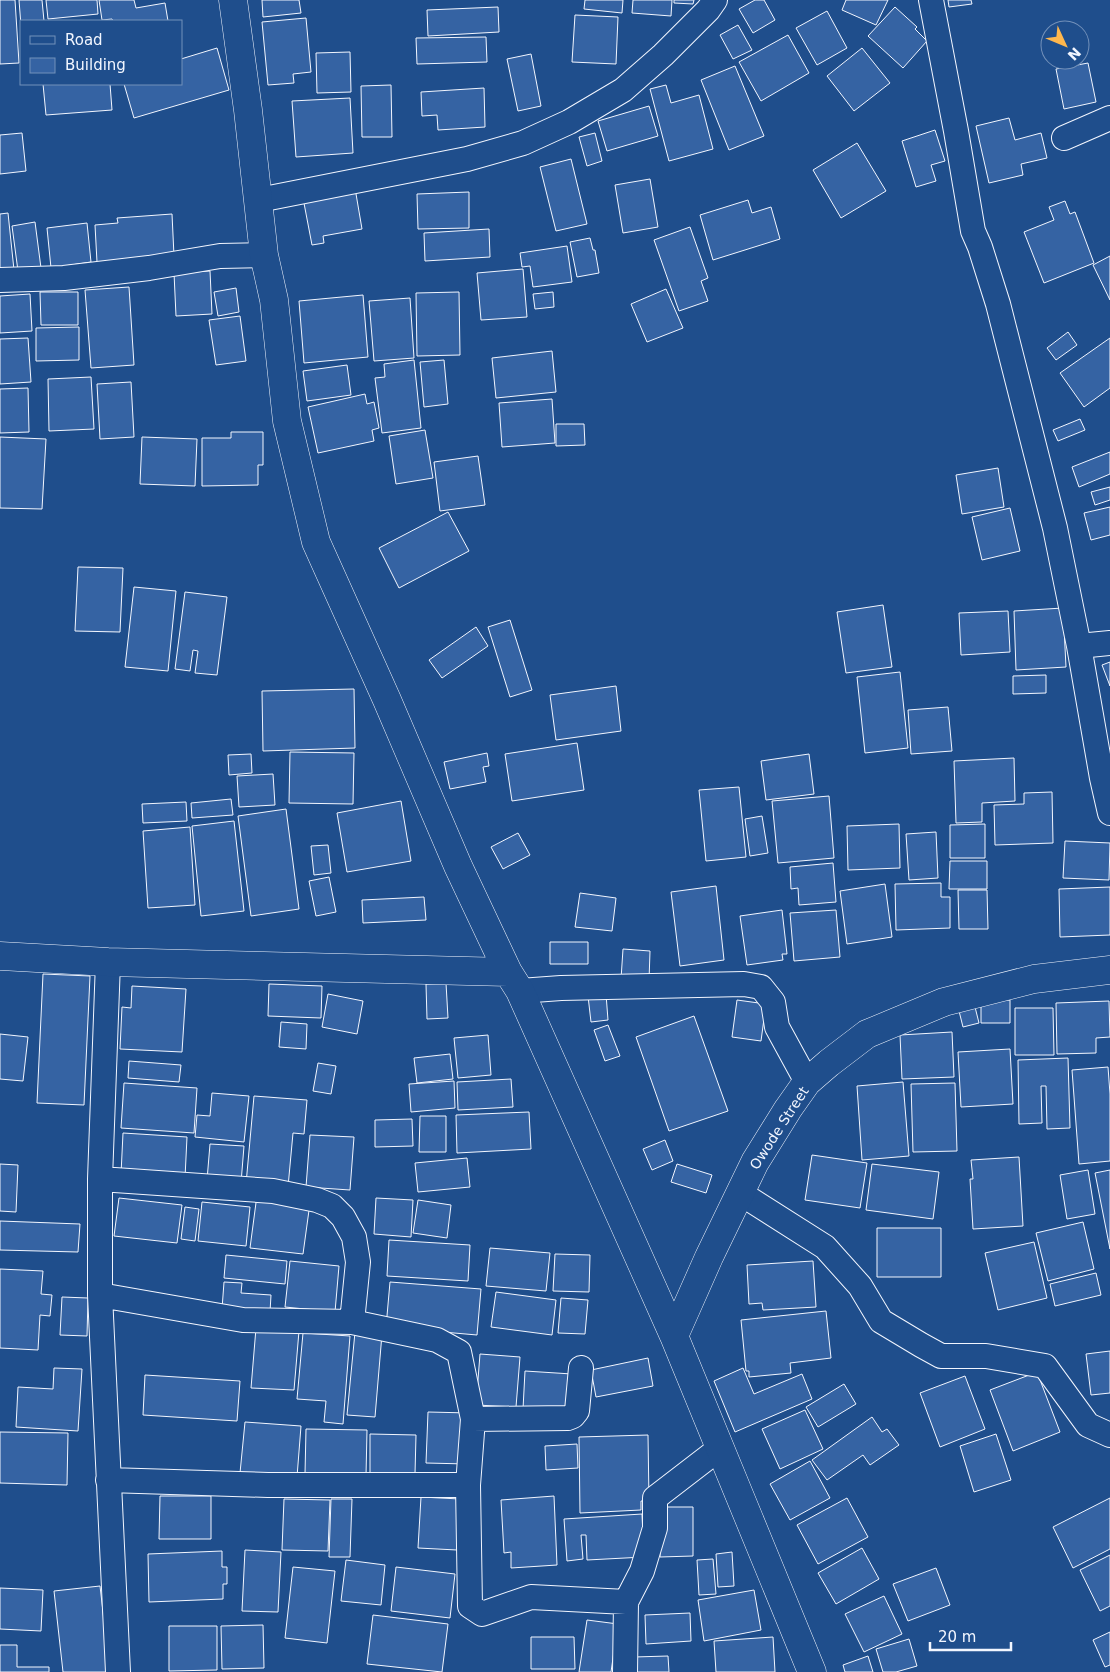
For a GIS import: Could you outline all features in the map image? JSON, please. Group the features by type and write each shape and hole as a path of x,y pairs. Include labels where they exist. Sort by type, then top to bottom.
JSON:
{"main road":[{"path":"233,0 259,200 264,255 274,300 287,421 316,542 387,700 458,866 514,982 674,1336 812,1672"},
{"path":"0,956 514,982"},
{"name":"Owode Street","path":"674,1336 709,1257 755,1162 807,1082 867,1034 944,1002 1034,979 1110,970"}],"street":[{"path":"259,200 467,159 523,143 569,122 623,90 663,55 708,10 715,0"},
{"path":"931,0 973,231 998,304 1055,528 1110,813"},
{"path":"1064,138 1110,118"},
{"path":"0,280 64,278 149,268 220,256 264,255"},
{"path":"1079,646 1110,643"},
{"path":"108,962 100,1179 100,1295 118,1672"},
{"path":"514,982 562,988 736,984 761,987 773,1002 776,1027 807,1082"},
{"path":"100,1179 273,1191 317,1200 332,1206 343,1217 354,1238 358,1262 352,1322"},
{"path":"740,1193 825,1247 860,1286 881,1322 941,1356 986,1356 1045,1366 1088,1425 1110,1435"},
{"path":"100,1295 243,1320 352,1322 437,1340 459,1352 473,1419 468,1485 470,1606 482,1614 531,1597 626,1602"},
{"path":"473,1419 568,1418 573,1416 577,1411 581,1368"},
{"path":"625,1672 626,1602 642,1571 655,1528 655,1498 720,1448"},
{"path":"108,1480 268,1485 468,1485"}],"building":[{"path":"0,0 15,0 19,63 0,64"},
{"path":"19,0 42,0 44,20 21,20"},
{"path":"46,0 97,0 98,14 48,19"},
{"path":"99,0 134,0 136,8 165,3 168,20 112,19 102,20"},
{"path":"262,0 299,0 301,13 263,17"},
{"path":"585,0 623,0 622,13 584,9"},
{"path":"633,0 672,0 671,16 632,13"},
{"path":"674,0 694,0 693,4 674,3"},
{"path":"755,0 764,0 775,20 753,33 739,9"},
{"path":"846,0 888,0 876,25 842,10"},
{"path":"948,0 971,0 972,4 949,7"},
{"path":"498,7 499,32 428,36 427,10"},
{"path":"895,7 917,27 915,29 927,41 903,68 868,36"},
{"path":"827,11 847,48 817,65 796,28"},
{"path":"575,15 618,17 616,64 572,62"},
{"path":"306,18 311,72 293,74 294,83 268,85 262,22"},
{"path":"738,25 752,50 733,59 720,35"},
{"path":"788,35 809,73 761,101 739,62"},
{"path":"486,37 487,62 417,64 416,38"},
{"path":"217,48 229,90 134,118 124,85 182,85 182,59"},
{"path":"862,48 890,83 854,111 827,76"},
{"path":"350,52 351,92 317,93 316,53"},
{"path":"531,54 541,106 518,111 507,59"},
{"path":"735,66 764,136 729,150 701,80"},
{"path":"1056,70 1089,70 1096,102 1064,109"},
{"path":"43,85 110,85 112,110 46,115"},
{"path":"391,85 392,137 362,137 361,86"},
{"path":"666,85 671,103 699,95 713,149 669,161 650,89"},
{"path":"484,88 485,127 438,130 437,115 422,116 421,92"},
{"path":"350,98 353,153 296,157 292,101"},
{"path":"649,106 658,136 607,151 598,121"},
{"path":"1009,118 1015,140 1041,133 1047,158 1021,164 1023,175 989,183 976,126"},
{"path":"935,130 945,161 931,165 936,181 916,187 902,141"},
{"path":"22,133 26,171 0,174 0,135"},
{"path":"595,133 602,161 587,166 579,137"},
{"path":"857,143 886,191 841,218 813,170"},
{"path":"571,159 587,224 556,231 540,167"},
{"path":"650,179 658,227 623,233 615,185"},
{"path":"355,188 362,229 323,236 324,243 312,245 303,198"},
{"path":"469,192 469,228 418,229 417,194"},
{"path":"748,200 752,213 771,207 780,239 713,260 700,215"},
{"path":"1065,201 1070,214 1075,212 1094,263 1044,283 1024,232 1054,220 1049,207"},
{"path":"8,213 14,270 0,272 0,214"},
{"path":"172,214 174,256 97,262 95,225 118,223 117,218"},
{"path":"35,222 41,268 18,271 12,226"},
{"path":"87,223 91,262 51,268 47,228"},
{"path":"690,227 708,278 701,281 708,301 679,311 654,240"},
{"path":"489,229 490,257 425,261 424,233"},
{"path":"590,238 593,250 595,250 599,273 577,277 570,242"},
{"path":"567,246 572,282 533,287 530,266 522,267 520,253"},
{"path":"1110,256 1110,300 1093,265"},
{"path":"523,269 527,317 481,320 477,273"},
{"path":"210,271 212,314 176,316 174,273"},
{"path":"129,287 134,365 91,368 85,290"},
{"path":"236,288 239,312 218,316 214,292"},
{"path":"666,289 683,328 647,342 631,304"},
{"path":"40,292 78,292 78,325 41,325"},
{"path":"459,292 460,355 417,356 416,293"},
{"path":"553,292 554,307 535,309 533,294"},
{"path":"30,294 32,331 0,333 0,296"},
{"path":"363,295 368,357 304,363 299,301"},
{"path":"410,298 414,358 374,361 369,301"},
{"path":"240,316 246,361 216,365 209,320"},
{"path":"79,327 79,360 36,361 36,328"},
{"path":"1068,332 1077,345 1056,360 1047,348"},
{"path":"28,338 31,382 0,384 0,339"},
{"path":"1110,338 1110,388 1084,407 1060,373"},
{"path":"552,351 556,392 496,398 492,358"},
{"path":"414,360 421,428 382,433 375,378 385,377 384,364"},
{"path":"444,360 448,404 424,407 420,362"},
{"path":"347,365 351,395 307,401 303,371"},
{"path":"91,377 94,429 49,431 48,379"},
{"path":"131,382 134,437 100,439 97,384"},
{"path":"28,388 29,432 0,433 0,389"},
{"path":"365,394 367,404 374,402 379,428 372,430 374,441 318,453 308,407"},
{"path":"552,399 555,443 502,447 499,403"},
{"path":"1080,419 1085,430 1058,441 1053,430"},
{"path":"556,424 584,424 585,445 556,446"},
{"path":"425,430 433,478 396,484 389,436"},
{"path":"231,432 263,432 263,465 258,465 258,485 202,486 202,438 231,438"},
{"path":"0,437 46,439 42,509 0,508"},
{"path":"142,437 197,439 195,486 140,484"},
{"path":"1110,452 1110,474 1079,487 1072,467"},
{"path":"478,456 485,505 440,511 434,462"},
{"path":"998,468 1004,507 962,514 956,475"},
{"path":"1110,487 1110,500 1095,505 1091,492"},
{"path":"1110,507 1110,535 1091,540 1084,513"},
{"path":"1010,508 1020,551 982,560 972,517"},
{"path":"448,512 469,551 399,588 379,548"},
{"path":"78,567 123,568 120,632 75,631"},
{"path":"134,587 176,591 168,671 125,667"},
{"path":"185,592 227,597 217,675 195,673 198,651 193,650 190,671 175,669"},
{"path":"883,605 892,667 846,673 837,612"},
{"path":"1063,608 1066,667 1016,670 1014,611"},
{"path":"1008,611 1010,652 961,655 959,613"},
{"path":"510,620 532,690 510,697 488,627"},
{"path":"476,627 488,646 442,678 429,660"},
{"path":"1110,662 1110,686 1102,665"},
{"path":"900,672 908,748 865,753 857,677"},
{"path":"1046,675 1046,693 1013,694 1013,676"},
{"path":"616,686 621,731 556,740 550,695"},
{"path":"354,689 355,748 263,751 262,691"},
{"path":"948,707 952,751 911,754 908,710"},
{"path":"577,743 584,790 512,801 505,754"},
{"path":"290,752 354,753 353,804 289,803"},
{"path":"487,753 489,766 483,767 486,782 450,789 444,762"},
{"path":"251,754 252,773 229,775 228,755"},
{"path":"809,754 814,794 766,800 761,761"},
{"path":"1014,758 1015,801 982,803 982,822 956,823 954,761"},
{"path":"273,774 275,805 239,807 237,776"},
{"path":"739,787 746,857 706,861 699,790"},
{"path":"1052,792 1053,843 995,845 994,805 1024,804 1024,793"},
{"path":"829,796 834,858 778,863 772,801"},
{"path":"231,799 233,815 192,818 191,803"},
{"path":"401,801 411,861 347,872 337,813"},
{"path":"186,802 187,821 143,823 142,804"},
{"path":"286,809 299,909 251,916 238,816"},
{"path":"762,816 768,853 750,856 745,819"},
{"path":"234,821 244,911 201,916 192,826"},
{"path":"899,824 900,868 848,870 847,826"},
{"path":"985,824 985,858 950,858 950,825"},
{"path":"190,827 195,905 148,908 143,831"},
{"path":"936,832 938,878 909,880 906,834"},
{"path":"518,833 530,855 503,869 491,847"},
{"path":"1065,841 1110,843 1109,880 1063,878"},
{"path":"328,845 331,873 314,875 311,846"},
{"path":"950,861 987,861 987,889 949,889"},
{"path":"833,863 836,902 799,905 798,888 791,889 790,867"},
{"path":"329,877 336,912 316,916 309,881"},
{"path":"941,883 941,897 950,897 950,928 896,930 895,884"},
{"path":"885,884 892,937 847,944 840,891"},
{"path":"716,886 724,960 680,966 671,892"},
{"path":"1110,887 1110,935 1060,937 1059,889"},
{"path":"958,890 987,890 988,929 959,929"},
{"path":"580,893 616,898 612,931 575,927"},
{"path":"424,897 426,920 363,923 362,900"},
{"path":"782,910 787,954 782,954 783,960 747,965 740,916"},
{"path":"836,910 840,957 794,961 790,913"},
{"path":"550,942 588,942 588,964 550,964"},
{"path":"623,949 650,951 649,981 621,979"},
{"path":"43,974 90,976 84,1105 37,1103"},
{"path":"446,983 448,1018 427,1019 426,984"},
{"path":"269,984 322,986 321,1018 268,1016"},
{"path":"132,986 186,989 182,1052 120,1049 122,1007 131,1008"},
{"path":"328,994 363,1001 357,1034 322,1027"},
{"path":"606,994 608,1020 591,1022 588,996"},
{"path":"973,999 979,1023 963,1027 957,1003"},
{"path":"737,1000 766,1004 761,1041 732,1037"},
{"path":"981,1000 1010,1000 1010,1023 981,1023"},
{"path":"1109,1001 1110,1037 1096,1038 1096,1053 1057,1054 1056,1003"},
{"path":"1015,1008 1053,1008 1054,1055 1015,1055"},
{"path":"694,1016 728,1111 669,1131 636,1037"},
{"path":"281,1022 307,1024 306,1049 279,1047"},
{"path":"608,1025 620,1056 605,1061 594,1030"},
{"path":"952,1032 954,1077 902,1079 900,1035"},
{"path":"0,1034 28,1037 23,1081 0,1079"},
{"path":"488,1035 491,1075 458,1078 454,1038"},
{"path":"1010,1049 1013,1104 961,1107 958,1052"},
{"path":"450,1054 453,1079 417,1083 414,1058"},
{"path":"1068,1058 1070,1128 1047,1129 1046,1086 1041,1086 1042,1123 1019,1124 1018,1060"},
{"path":"129,1061 181,1065 179,1082 128,1078"},
{"path":"318,1063 336,1066 331,1094 313,1091"},
{"path":"1108,1067 1110,1161 1079,1164 1072,1070"},
{"path":"511,1079 513,1107 458,1110 457,1082"},
{"path":"454,1081 455,1108 411,1112 409,1084"},
{"path":"903,1082 909,1156 862,1160 857,1086"},
{"path":"124,1083 197,1088 194,1133 121,1128"},
{"path":"955,1083 957,1151 913,1152 911,1084"},
{"path":"212,1093 249,1096 244,1142 195,1137 197,1115 210,1116"},
{"path":"254,1096 307,1100 304,1134 293,1133 288,1187 246,1184"},
{"path":"529,1112 531,1149 457,1153 456,1115"},
{"path":"420,1116 446,1116 446,1152 419,1152"},
{"path":"412,1119 413,1146 375,1147 375,1120"},
{"path":"123,1133 187,1137 185,1178 121,1174"},
{"path":"310,1135 354,1137 350,1190 306,1187"},
{"path":"665,1140 673,1161 652,1170 643,1149"},
{"path":"210,1144 244,1146 241,1183 207,1180"},
{"path":"812,1155 867,1163 860,1208 805,1200"},
{"path":"1019,1157 1023,1226 973,1229 970,1179 973,1179 971,1160"},
{"path":"467,1158 470,1187 418,1192 415,1163"},
{"path":"0,1164 18,1165 16,1212 0,1211"},
{"path":"677,1164 712,1175 706,1193 671,1182"},
{"path":"872,1164 939,1172 933,1219 866,1210"},
{"path":"1088,1170 1095,1214 1067,1219 1060,1175"},
{"path":"1110,1170 1110,1249 1095,1173"},
{"path":"257,1195 310,1203 303,1254 250,1248"},
{"path":"119,1198 182,1205 177,1243 114,1236"},
{"path":"376,1198 413,1200 411,1237 374,1234"},
{"path":"418,1200 451,1205 447,1238 413,1233"},
{"path":"202,1202 250,1207 246,1246 198,1241"},
{"path":"185,1207 199,1209 195,1241 181,1239"},
{"path":"0,1221 80,1224 78,1252 0,1250"},
{"path":"1083,1222 1094,1269 1048,1281 1036,1233"},
{"path":"877,1228 941,1228 941,1277 877,1277"},
{"path":"389,1240 470,1245 468,1281 387,1276"},
{"path":"1034,1242 1047,1298 998,1310 985,1253"},
{"path":"490,1248 550,1253 546,1291 486,1286"},
{"path":"555,1254 590,1255 589,1292 553,1291"},
{"path":"226,1255 287,1261 285,1284 224,1278"},
{"path":"290,1261 339,1266 335,1312 285,1307"},
{"path":"813,1261 816,1307 763,1310 762,1303 749,1304 747,1265"},
{"path":"0,1269 43,1271 41,1294 52,1295 50,1316 40,1315 38,1350 0,1348"},
{"path":"1096,1273 1101,1295 1055,1306 1050,1284"},
{"path":"224,1282 242,1283 241,1293 271,1295 270,1312 222,1309"},
{"path":"390,1282 481,1289 477,1335 386,1327"},
{"path":"496,1292 556,1300 552,1335 491,1327"},
{"path":"62,1297 88,1298 87,1336 60,1335"},
{"path":"561,1298 588,1300 585,1334 558,1333"},
{"path":"826,1311 831,1358 790,1363 791,1373 749,1377 749,1371 746,1371 741,1320"},
{"path":"256,1328 299,1331 294,1390 251,1388"},
{"path":"355,1332 382,1334 375,1417 347,1415"},
{"path":"303,1333 350,1336 343,1424 324,1422 326,1401 297,1399"},
{"path":"1110,1351 1110,1393 1091,1395 1086,1354"},
{"path":"480,1354 520,1357 516,1407 476,1405"},
{"path":"648,1358 653,1386 596,1397 591,1370"},
{"path":"54,1368 82,1369 78,1431 16,1427 18,1387 53,1389"},
{"path":"743,1368 754,1394 802,1374 812,1399 735,1432 714,1381"},
{"path":"525,1371 572,1374 569,1412 523,1409"},
{"path":"1037,1372 1060,1432 1013,1451 990,1390"},
{"path":"145,1375 240,1381 237,1421 143,1415"},
{"path":"965,1376 985,1429 940,1447 920,1393"},
{"path":"844,1384 856,1404 818,1427 806,1407"},
{"path":"805,1410 823,1449 780,1469 762,1429"},
{"path":"428,1412 470,1413 467,1464 426,1463"},
{"path":"872,1417 882,1432 887,1429 899,1445 870,1465 863,1455 827,1480 812,1460"},
{"path":"245,1422 301,1426 297,1477 240,1473"},
{"path":"306,1429 367,1430 366,1476 305,1474"},
{"path":"0,1432 68,1433 67,1485 0,1483"},
{"path":"370,1434 416,1435 415,1474 370,1474"},
{"path":"996,1434 1011,1480 974,1492 960,1446"},
{"path":"648,1435 649,1501 641,1501 641,1510 580,1513 579,1437"},
{"path":"577,1444 578,1468 546,1470 545,1446"},
{"path":"810,1461 830,1498 790,1520 770,1484"},
{"path":"160,1496 211,1496 211,1539 159,1539"},
{"path":"554,1496 557,1565 511,1568 511,1552 504,1553 501,1500"},
{"path":"421,1497 460,1499 457,1550 418,1548"},
{"path":"847,1498 868,1537 818,1564 797,1525"},
{"path":"1110,1498 1110,1549 1073,1568 1053,1527"},
{"path":"284,1499 330,1500 328,1551 282,1550"},
{"path":"331,1499 352,1499 350,1557 329,1557"},
{"path":"660,1507 693,1507 693,1556 660,1557"},
{"path":"642,1514 644,1557 587,1560 586,1535 581,1535 583,1559 567,1561 564,1519"},
{"path":"862,1548 879,1579 836,1604 818,1573"},
{"path":"245,1550 281,1552 278,1612 242,1611"},
{"path":"222,1551 222,1567 227,1567 227,1584 223,1584 223,1599 149,1602 148,1554"},
{"path":"732,1552 734,1586 718,1587 716,1554"},
{"path":"1110,1555 1110,1606 1100,1611 1080,1570"},
{"path":"713,1559 716,1594 699,1595 697,1560"},
{"path":"346,1560 385,1565 381,1605 341,1601"},
{"path":"293,1567 335,1571 327,1643 285,1638"},
{"path":"396,1567 455,1574 450,1618 391,1611"},
{"path":"936,1568 950,1605 908,1621 893,1584"},
{"path":"100,1586 110,1672 63,1672 54,1591"},
{"path":"0,1588 43,1590 41,1631 0,1629"},
{"path":"754,1590 761,1630 704,1641 698,1600"},
{"path":"884,1596 902,1634 864,1652 845,1614"},
{"path":"690,1613 691,1641 646,1644 645,1615"},
{"path":"373,1615 448,1624 442,1672 367,1664"},
{"path":"587,1620 618,1624 611,1672 579,1672"},
{"path":"263,1625 264,1668 222,1669 221,1626"},
{"path":"169,1626 217,1626 217,1670 169,1671"},
{"path":"1110,1632 1110,1665 1105,1667 1093,1640"},
{"path":"531,1637 574,1637 575,1669 531,1669"},
{"path":"773,1637 775,1672 716,1672 714,1641"},
{"path":"909,1639 917,1666 896,1672 883,1672 876,1649"},
{"path":"0,1645 17,1645 17,1667 49,1667 49,1672 0,1672"},
{"path":"668,1656 669,1672 634,1672 634,1657"},
{"path":"868,1656 873,1672 845,1672 843,1665"}]}
